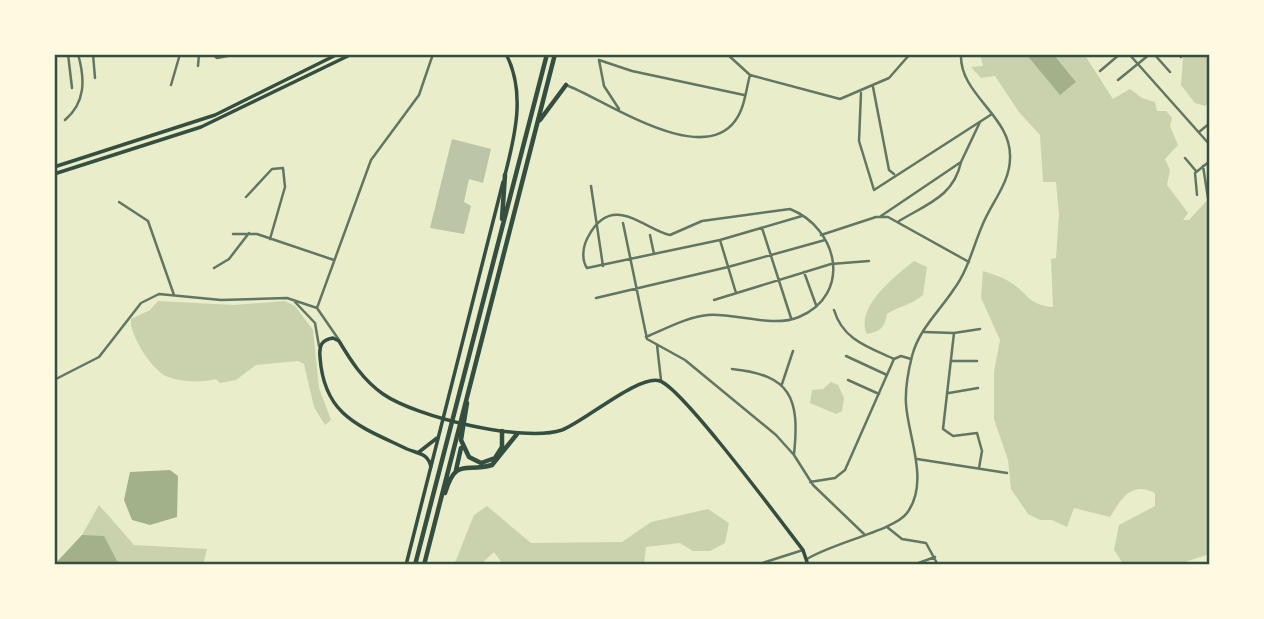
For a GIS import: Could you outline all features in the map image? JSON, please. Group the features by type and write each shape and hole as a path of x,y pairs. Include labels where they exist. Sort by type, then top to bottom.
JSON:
{"highway":[{"path":"415,565 547,54"},
{"path":"424,565 555,54"},
{"path":"535,134 549,105 566,85"},
{"path":"501,231 505,175"},
{"path":"456,471 462,446 466,400"},
{"path":"462,446 473,460 489,462 500,451 502,431"},
{"path":"438,510 450,476 465,466 492,465 517,434"}],"main road":[{"path":"54,167 215,115 338,54"},
{"path":"54,174 212,123 352,54"},
{"path":"406,565 516,131 514,77 506,54"},
{"path":"431,467 428,458 419,452 340,412 327,396 319,348 329,338 339,341 359,372 382,393 402,405 517,434 562,430 643,382 661,381 685,402 803,550 807,562"},
{"path":"419,452 439,436"}],"street":[{"path":"68,54 72,88"},
{"path":"65,120 79,105 84,76 78,54"},
{"path":"93,54 95,78"},
{"path":"171,85 180,54"},
{"path":"198,66 199,54"},
{"path":"212,54 217,58 238,54"},
{"path":"317,308 375,151 415,100 433,54"},
{"path":"727,54 750,75 836,99 861,92 896,73 910,54"},
{"path":"807,562 828,547 887,527 902,519 911,507 916,491 915,459 905,400 911,359 922,332 955,288 968,262 987,215 1006,180 1010,161 1006,135 963,72 961,54"},
{"path":"1100,71 1119,54"},
{"path":"1129,54 1210,145"},
{"path":"1118,80 1152,54 1170,72"},
{"path":"619,109 604,86 599,60 632,71 745,95"},
{"path":"566,85 619,109 640,124 667,132 702,135 727,129 733,124 750,75"},
{"path":"872,86 889,170 894,174 901,173 992,114"},
{"path":"861,92 859,141 874,190 889,182 894,174"},
{"path":"899,221 950,189 957,179 961,162 980,122"},
{"path":"1199,132 1210,124"},
{"path":"1185,158 1196,171 1197,195"},
{"path":"1196,171 1210,161"},
{"path":"821,235 881,216 961,162"},
{"path":"1203,166 1208,198"},
{"path":"246,197 272,169 283,168 285,179 282,202 270,239"},
{"path":"591,186 603,266"},
{"path":"119,202 148,221 174,295"},
{"path":"646,337 705,316 792,319 816,305 833,281 835,264 825,240 802,216 785,209 706,220 670,235 644,221 623,215 596,225 586,242 584,265 589,268 720,240 802,216"},
{"path":"881,216 899,221 968,262"},
{"path":"623,223 646,337 704,374 768,428 794,455 810,482 864,534"},
{"path":"762,228 792,319"},
{"path":"233,234 249,233 335,260"},
{"path":"214,268 229,259 249,233"},
{"path":"650,235 654,254"},
{"path":"720,240 736,293"},
{"path":"596,298 728,267 825,240"},
{"path":"714,300 835,264 869,261"},
{"path":"804,272 816,305"},
{"path":"54,380 90,363 105,352 145,300 155,295 221,300 280,296 317,308 339,341"},
{"path":"293,300 307,311 315,323 319,348"},
{"path":"834,310 847,334 894,359"},
{"path":"922,332 954,333 980,329"},
{"path":"954,333 944,432 956,436 977,433 981,445 979,468"},
{"path":"657,345 661,381"},
{"path":"781,385 793,351"},
{"path":"846,356 887,375"},
{"path":"810,482 835,478 845,470 894,359 901,356 911,359"},
{"path":"951,361 977,361"},
{"path":"732,369 764,373 781,385 789,395 796,419 794,455"},
{"path":"848,380 879,394"},
{"path":"949,393 978,388"},
{"path":"915,459 1007,472"},
{"path":"887,527 902,539 926,543 938,565"},
{"path":"757,565 803,550"},
{"path":"913,565 935,557"}],"shaded area":[{"path":"980,54 1084,54 1113,99 1130,89 1142,98 1155,102 1157,111 1166,111 1172,118 1170,126 1178,145 1165,159 1170,170 1167,185 1188,213 1183,220 1189,220 1210,197 1210,554 1175,565 1124,565 1114,550 1119,525 1155,506 1155,493 1147,490 1133,490 1128,493 1110,517 1074,508 1067,527 1028,514 1011,489 1008,460 994,419 994,372 1000,340 981,298 983,271 1010,282 1038,304 1053,307 1051,259 1056,258 1059,214 1056,182 1043,182 1040,135 1019,112 995,76 981,78 971,67 983,66"},
{"path":"1026,54 1053,54 1076,82 1060,95"},
{"path":"1186,54 1210,54 1210,101 1205,106 1195,103 1181,85 1183,58"},
{"path":"914,261 927,267 923,295 887,314 881,328 867,334 866,314 871,303 887,284"},
{"path":"158,301 234,305 285,301 295,306 313,330 319,388 331,420 325,425 314,407 304,364 298,361 256,365 236,380 220,383 216,379 177,380 160,372 137,342 131,325 131,319 150,310"},
{"path":"831,382 838,385 844,398 842,411 836,414 810,403 812,390 823,389"},
{"path":"170,470 178,476 177,517 150,525 132,520 124,500 130,472"},
{"path":"99,505 134,545 207,549 203,565 54,565 82,535"},
{"path":"487,506 531,543 622,542 651,522 708,509 729,523 725,543 710,551 693,551 680,543 646,547 644,565 502,563 494,552 480,565 454,565 474,515"},
{"path":"82,535 104,536 117,561 131,565 54,565"}],"building":[{"path":"452,139 491,149 483,183 469,179 464,202 471,206 464,234 430,228"}]}
